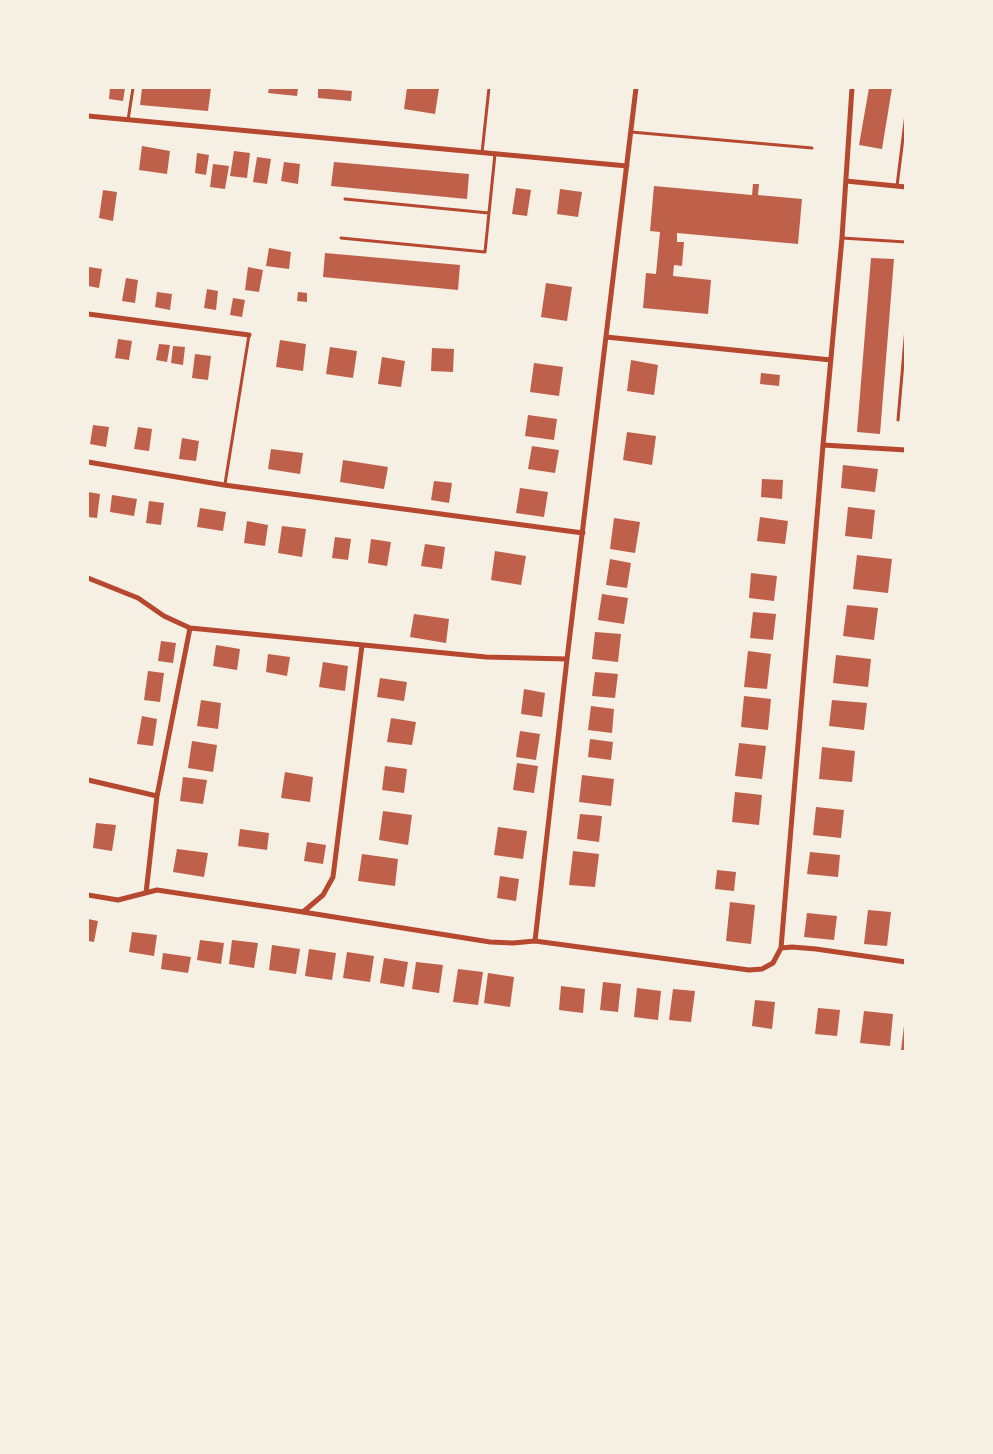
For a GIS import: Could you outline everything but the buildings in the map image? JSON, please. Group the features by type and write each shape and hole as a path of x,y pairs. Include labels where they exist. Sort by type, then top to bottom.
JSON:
{"street":[{"path":"535,942 566,659 583,533 636,88"},
{"path":"88,895 118,900 157,890 490,942 535,942 749,970 762,969 773,963 781,948 842,238 852,88"},
{"path":"88,116 627,166"},
{"path":"846,181 906,187"},
{"path":"88,314 249,335"},
{"path":"606,337 831,360"},
{"path":"823,445 906,450"},
{"path":"88,462 224,485 583,533"},
{"path":"88,578 138,598 164,616 190,628 486,657 566,659"},
{"path":"146,893 157,796 190,628"},
{"path":"303,912 323,895 333,877 362,645"},
{"path":"88,780 157,796"},
{"path":"781,948 816,948 906,962"}],"lane":[{"path":"128,120 133,88"},
{"path":"482,153 489,88"},
{"path":"897,186 906,114"},
{"path":"631,132 812,148"},
{"path":"341,238 485,252 495,154"},
{"path":"345,199 489,213"},
{"path":"842,238 906,242"},
{"path":"898,420 906,328"},
{"path":"224,485 249,335"}]}
